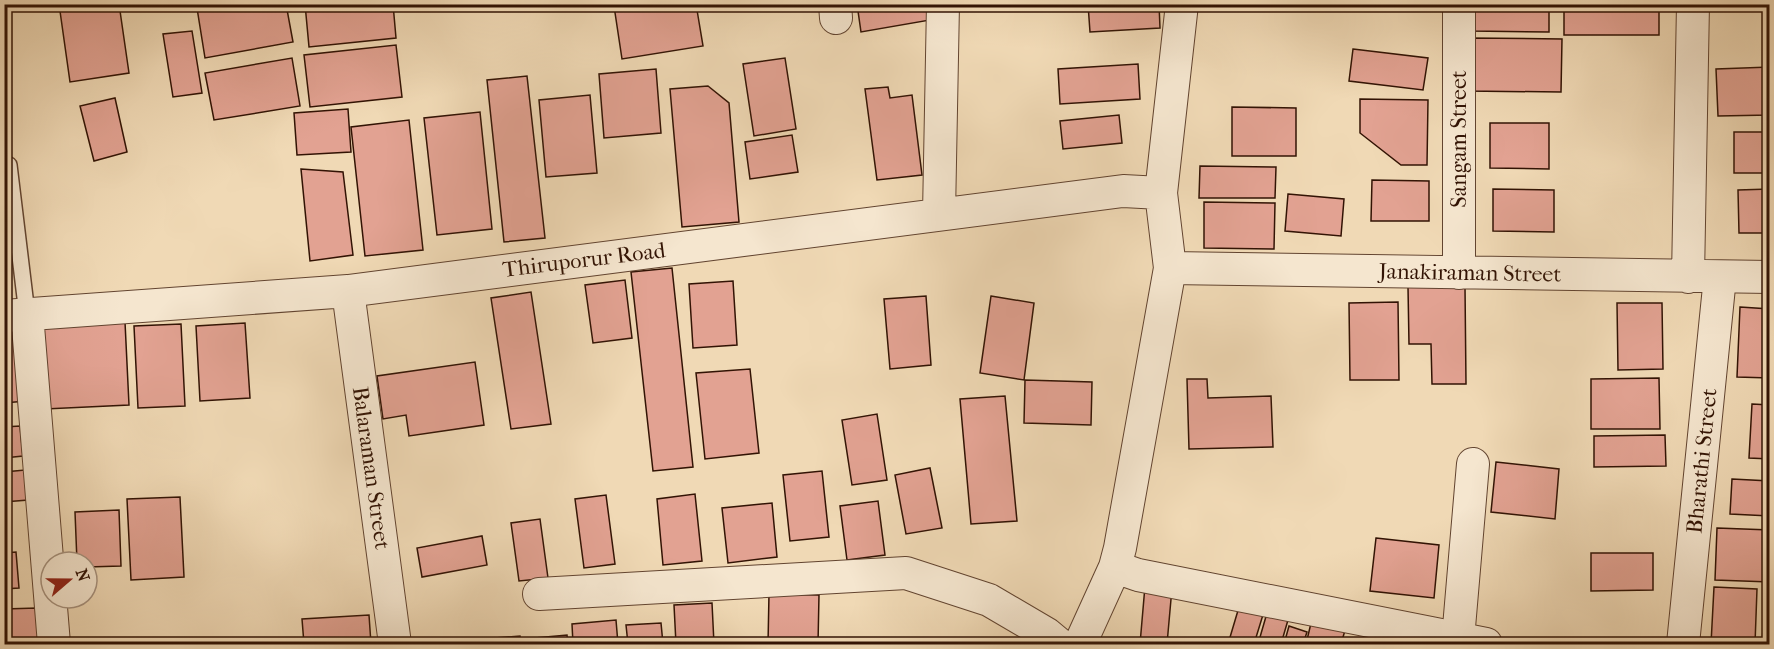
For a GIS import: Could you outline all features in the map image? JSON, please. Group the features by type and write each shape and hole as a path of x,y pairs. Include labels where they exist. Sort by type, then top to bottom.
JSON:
{"street":[{"path":"939,214 943,4"},
{"path":"539,594 906,573 989,600 1047,634 1080,643 1115,567 1170,268 1161,193 1182,4"},
{"name":"Sangam Street","path":"1459,4 1459,273"},
{"path":"1688,277 1693,4"},
{"name":"Thiruporur Road","path":"16,315 348,291 1123,191 1161,193"},
{"name":"Janakiraman Street","path":"1170,268 1770,277"},
{"name":"Bharathi Street","path":"1683,645 1720,277"},
{"name":"Balaraman Street","path":"348,291 395,645"},
{"path":"16,315 54,645"},
{"path":"1115,567 1138,575 1472,642 1473,464"}],"lane":[{"path":"9,165 16,315"}],"building":[{"path":"59,4 119,4 129,73 70,82"},
{"path":"217,4 286,4 293,42 205,58 197,8"},
{"path":"305,4 393,4 396,38 309,47"},
{"path":"696,4 703,46 622,59 614,6"},
{"path":"857,4 934,4 936,19 861,32"},
{"path":"1088,4 1159,4 1160,28 1090,32"},
{"path":"1471,4 1549,4 1549,32 1471,31"},
{"path":"1564,4 1659,4 1659,35 1564,35"},
{"path":"192,31 202,93 173,97 163,34"},
{"path":"1467,38 1562,39 1561,92 1466,91"},
{"path":"396,45 402,97 310,107 304,55"},
{"path":"1353,49 1428,58 1423,90 1349,81"},
{"path":"292,58 300,106 214,120 205,73"},
{"path":"785,58 796,129 754,136 743,64"},
{"path":"1138,64 1140,99 1060,104 1058,69"},
{"path":"1770,67 1770,115 1718,116 1716,69"},
{"path":"656,69 661,133 604,138 599,74"},
{"path":"527,76 545,238 504,242 487,80"},
{"path":"708,86 729,103 739,222 682,227 670,89"},
{"path":"888,87 890,98 912,95 922,175 877,180 865,89"},
{"path":"590,95 597,173 546,177 539,100"},
{"path":"115,98 127,152 94,161 80,106"},
{"path":"1360,99 1428,100 1427,165 1401,165 1360,133"},
{"path":"1232,107 1296,108 1296,156 1232,156"},
{"path":"348,109 351,152 297,155 294,113"},
{"path":"480,112 492,229 437,235 424,118"},
{"path":"1119,115 1122,143 1063,149 1060,121"},
{"path":"409,120 423,250 365,256 351,127"},
{"path":"1490,123 1549,123 1549,169 1490,168"},
{"path":"1734,132 1770,132 1770,173 1734,173"},
{"path":"792,135 798,172 750,179 745,142"},
{"path":"1200,166 1276,167 1275,198 1199,198"},
{"path":"301,169 343,172 353,255 310,261"},
{"path":"1372,180 1429,181 1429,221 1371,221"},
{"path":"1493,189 1554,190 1554,232 1493,231"},
{"path":"1770,189 1770,233 1739,233 1738,190"},
{"path":"1288,194 1344,199 1341,236 1285,231"},
{"path":"1204,202 1275,203 1274,249 1204,248"},
{"path":"672,268 693,467 653,471 631,272"},
{"path":"625,280 632,338 593,343 585,285"},
{"path":"733,281 737,345 693,348 689,284"},
{"path":"1408,287 1465,287 1466,384 1432,384 1431,344 1409,344"},
{"path":"531,292 551,424 511,429 491,298"},
{"path":"926,296 931,365 890,369 884,299"},
{"path":"991,296 1034,303 1024,380 980,373"},
{"path":"1398,302 1399,380 1350,380 1349,303"},
{"path":"1617,303 1662,303 1663,369 1618,370"},
{"path":"1740,307 1770,309 1770,378 1737,377"},
{"path":"125,322 129,405 45,409 41,326"},
{"path":"245,323 250,398 200,401 196,326"},
{"path":"181,324 185,406 138,408 134,326"},
{"path":"21,339 26,401 4,403 4,341"},
{"path":"475,362 484,425 409,436 406,415 383,419 377,376"},
{"path":"750,369 759,453 705,459 696,373"},
{"path":"1659,378 1660,429 1591,429 1591,379"},
{"path":"1187,379 1207,379 1208,398 1271,396 1273,447 1189,449"},
{"path":"1025,380 1092,382 1091,425 1024,423"},
{"path":"1005,396 1017,521 971,524 960,399"},
{"path":"1752,404 1770,405 1770,459 1749,458"},
{"path":"877,414 887,480 852,485 842,420"},
{"path":"20,426 23,456 4,458 4,427"},
{"path":"1665,435 1666,466 1594,467 1594,436"},
{"path":"1496,462 1559,469 1555,519 1491,512"},
{"path":"930,468 942,528 906,534 895,475"},
{"path":"25,470 28,500 4,502 4,472"},
{"path":"822,471 829,537 790,541 783,475"},
{"path":"1732,479 1770,481 1770,516 1730,514"},
{"path":"695,494 702,561 663,565 657,499"},
{"path":"606,495 615,564 584,568 575,499"},
{"path":"180,497 184,577 131,580 127,499"},
{"path":"878,501 885,555 847,560 840,506"},
{"path":"772,503 777,557 728,563 722,508"},
{"path":"119,510 121,566 99,567 99,550 77,550 75,512"},
{"path":"540,519 548,578 519,581 511,523"},
{"path":"1717,528 1770,530 1770,582 1715,580"},
{"path":"482,536 487,565 422,577 417,548"},
{"path":"1376,538 1439,545 1434,598 1370,591"},
{"path":"16,552 19,588 4,589 4,553"},
{"path":"1591,553 1653,553 1653,590 1591,591"},
{"path":"1145,586 1172,588 1167,644 1140,644"},
{"path":"1714,587 1757,589 1755,644 1711,644"},
{"path":"769,594 819,595 818,644 768,644"},
{"path":"1242,597 1266,605 1254,644 1228,644"},
{"path":"1765,597 1770,597 1770,644 1762,644"},
{"path":"712,603 714,644 676,644 674,605"},
{"path":"37,608 38,638 4,639 4,609"},
{"path":"1267,613 1288,620 1281,644 1258,644"},
{"path":"369,615 371,644 304,644 302,619"},
{"path":"1312,619 1346,627 1341,644 1306,644"},
{"path":"616,620 618,644 573,644 572,624"},
{"path":"661,623 663,644 628,644 626,625"},
{"path":"1289,626 1307,632 1303,644 1284,644"},
{"path":"567,635 568,644 525,644 524,639"},
{"path":"520,636 521,644 469,644 469,640"},
{"path":"466,638 466,644 402,644 402,642"}]}
